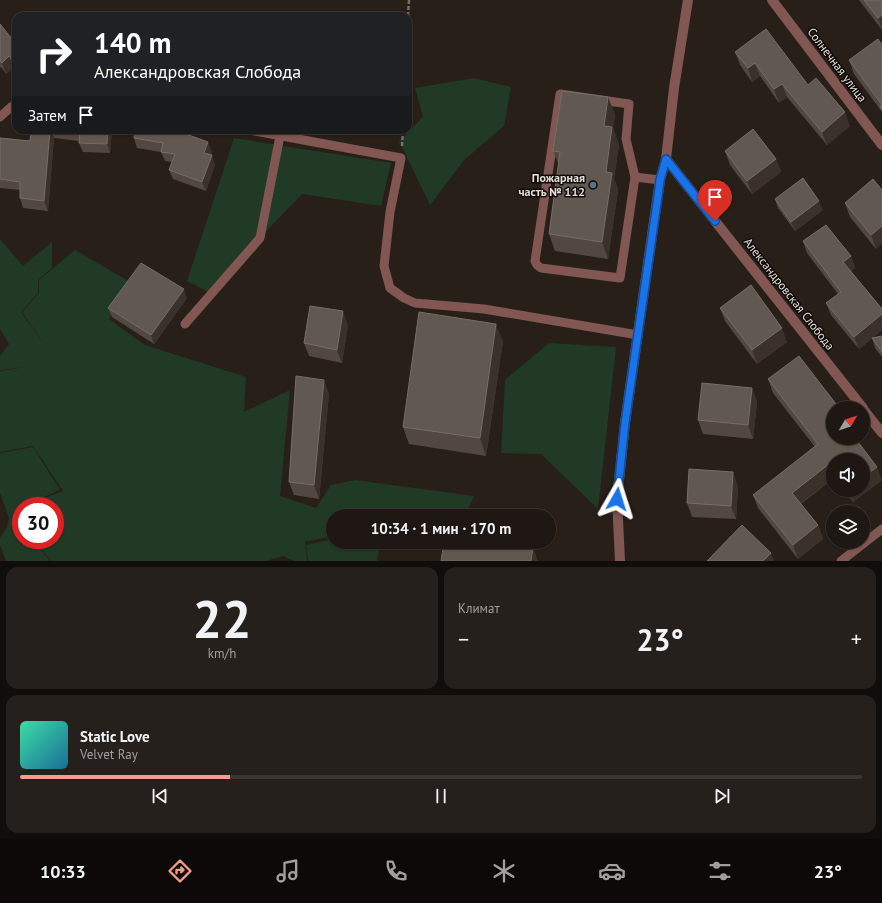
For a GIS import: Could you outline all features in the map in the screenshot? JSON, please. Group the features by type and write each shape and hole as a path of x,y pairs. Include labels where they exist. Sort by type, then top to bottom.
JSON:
{"street":[{"path":"620,561 617,499 625,423 660,180 666,159 674,88 688,0"},
{"name":"Солнечная улица","path":"772,0 882,145"},
{"name":"Александровская Слобода","path":"666,159 857,401"},
{"name":"Александровская Слобода","path":"870,417 882,433"}],"lane":[{"path":"560,94 629,104 626,138 634,177 620,278 541,268 537,266 535,261 560,94"},
{"path":"0,117 12,107"},
{"path":"270,134 401,158 390,212 384,266 390,288 404,298 415,303 484,309 638,335"},
{"path":"185,324 260,238 280,136"},
{"path":"634,177 660,180"},
{"path":"841,561 882,530"}],"path":[{"path":"408,12 409,0"}],"green space":[{"path":"474,78 511,87 504,126 464,160 430,205 399,141 406,134 412,134 412,128 423,117 415,88"},
{"path":"234,138 391,163 381,206 302,194 208,292 187,281"},
{"path":"0,239 23,266 52,242 52,268 38,280 38,293 21,312 49,351 22,312 39,293 39,280 75,250 130,282 109,319 145,345 246,377 244,412 290,390 280,496 316,508 331,485 355,480 474,496 468,509 326,509 326,538 305,542 307,561 294,561 283,556 266,561 51,561 41,549 64,549 64,497 47,497 63,491 33,446 0,452 0,371 25,367 0,370 0,356 9,344 0,329"},
{"path":"549,343 616,347 598,509 541,454 501,453 505,380"},
{"path":"33,447 60,490 44,497 12,497 12,549 40,549 50,561 6,561 0,545 0,538 7,527 9,518 0,493 0,453"},
{"path":"326,541 326,549 379,549 377,561 308,561 306,545"}],"building":[{"path":"864,0 882,0 882,15 878,18"},
{"path":"0,24 12,39 12,60 9,56 2,63 0,60"},
{"path":"766,29 808,85 816,78 845,112 822,132 782,84 774,89 755,63 748,68 735,52"},
{"path":"878,39 882,45 882,105 849,60"},
{"path":"562,91 608,97 604,126 612,127 606,172 612,173 602,242 549,234 560,152 553,151"},
{"path":"753,129 776,159 747,181 725,151"},
{"path":"31,134 50,134 44,201 20,198 20,182 0,179 0,138 30,141"},
{"path":"80,134 108,134 107,144 79,143"},
{"path":"134,134 186,134 208,142 204,153 212,155 202,182 169,170 175,154 161,152 163,143 134,138"},
{"path":"803,178 819,201 791,222 775,199"},
{"path":"873,179 882,190 882,226 871,235 845,203"},
{"path":"826,225 851,256 843,262 882,309 882,314 854,337 826,303 841,292 803,241"},
{"path":"141,263 184,289 151,335 108,308"},
{"path":"751,285 782,328 752,350 720,308"},
{"path":"310,306 343,311 337,350 304,343"},
{"path":"419,312 496,324 480,438 403,427"},
{"path":"882,336 882,352 872,338"},
{"path":"799,356 834,401 826,401 826,445 860,445 866,453 826,453 826,466 792,493 818,525 793,545 753,495 818,444 768,379"},
{"path":"296,376 324,380 314,485 289,482"},
{"path":"702,383 752,388 748,425 698,420"},
{"path":"870,458 877,467 870,472"},
{"path":"689,469 733,472 731,506 687,503"},
{"path":"742,525 771,553 763,561 707,561"},
{"path":"443,549 533,549 531,561 441,561"}],"place":[{"name":"Пожарная часть № 112","path":"593,185"}],"route":[{"path":"617,499 625,423 660,180 666,159 715,221"}]}
